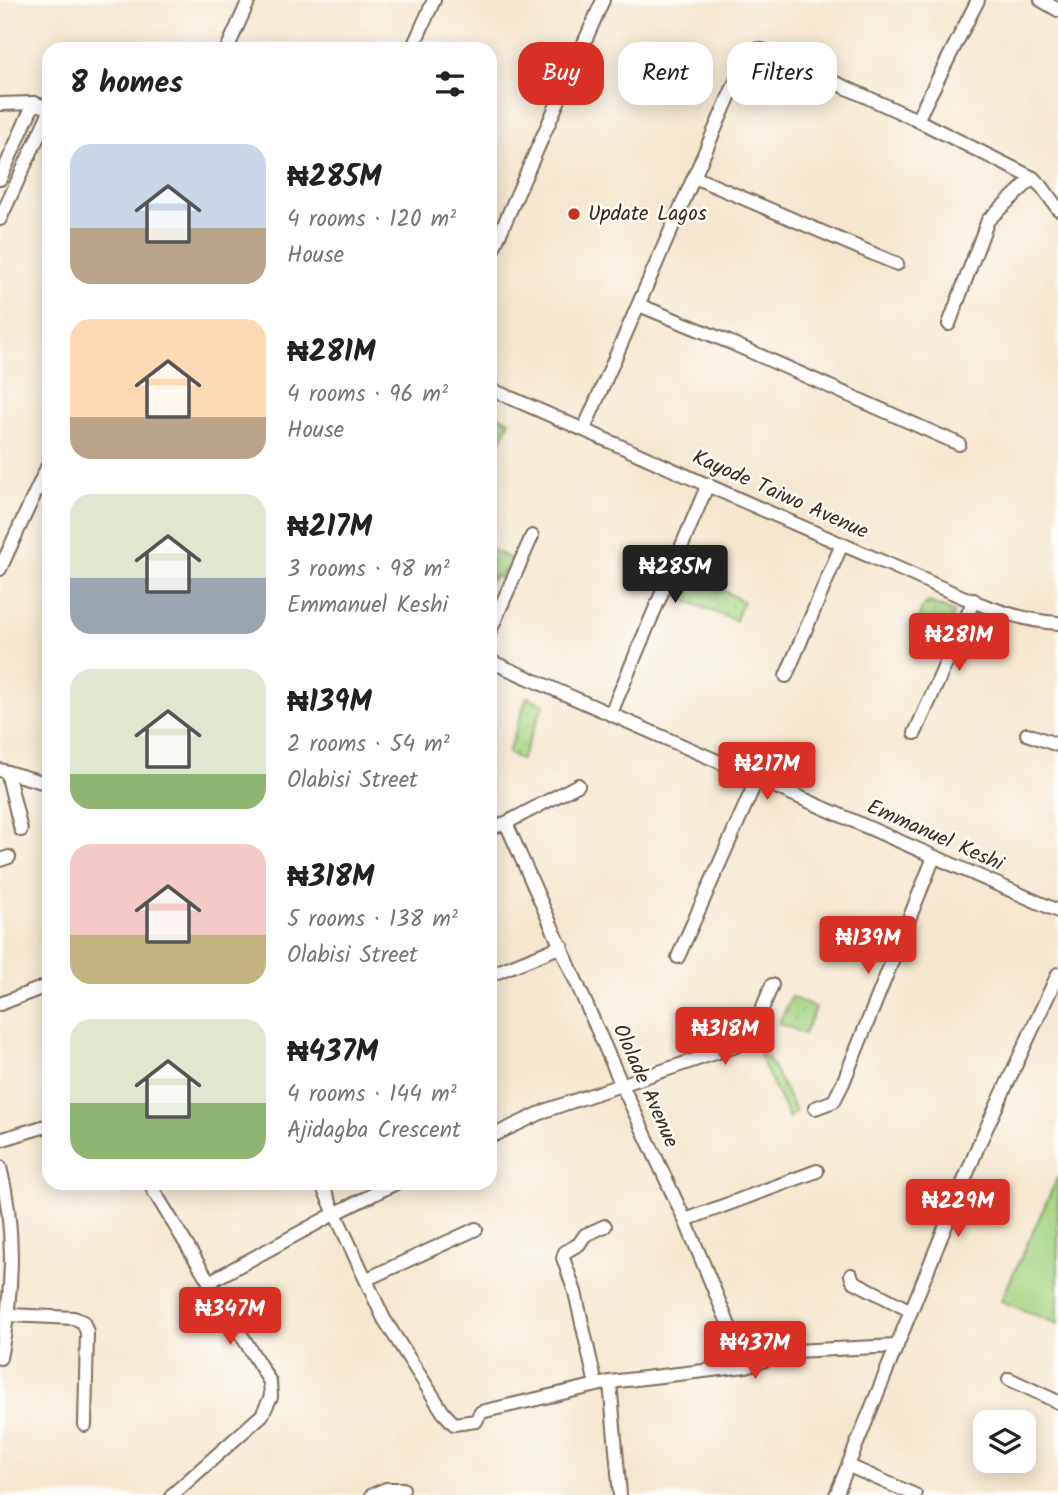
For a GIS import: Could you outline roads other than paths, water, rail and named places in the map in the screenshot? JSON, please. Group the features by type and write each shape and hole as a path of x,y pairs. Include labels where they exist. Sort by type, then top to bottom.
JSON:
{"street":[{"path":"230,42 249,0"},
{"path":"415,42 434,0"},
{"path":"497,240 603,0"},
{"path":"917,120 978,0"},
{"path":"1041,0 1058,10"},
{"path":"584,429 746,58 758,49 917,120 1033,178 1058,209"},
{"path":"0,179 34,103"},
{"path":"0,104 34,103 42,107"},
{"path":"0,219 42,126"},
{"path":"694,177 898,264"},
{"path":"949,324 988,220 1033,178"},
{"path":"639,305 959,444"},
{"name":"Kayode Taiwo Avenue","path":"497,392 974,600 1034,621 1058,623"},
{"path":"0,569 42,478"},
{"path":"611,713 708,484"},
{"path":"497,615 532,536"},
{"path":"786,676 842,544"},
{"path":"915,733 974,600"},
{"name":"Emmanuel Keshi","path":"497,664 1058,911"},
{"path":"1027,734 1058,744"},
{"path":"3,771 42,782"},
{"path":"3,771 21,830"},
{"path":"678,957 758,779"},
{"path":"497,826 578,785"},
{"name":"Ololade Avenue","path":"506,823 685,1220 746,1366"},
{"path":"815,1108 834,1101 844,1083 934,856"},
{"path":"497,972 562,946"},
{"path":"836,1495 979,1144 1058,974"},
{"path":"497,1134 547,1110 736,1046 755,1026 772,985"},
{"path":"0,1004 42,988"},
{"path":"0,1140 42,1127"},
{"path":"0,1167 10,1213 9,1315 0,1358"},
{"path":"685,1220 817,1171"},
{"path":"153,1190 263,1368 270,1382 271,1398 262,1415 172,1495"},
{"path":"324,1190 384,1319 449,1421 458,1425 476,1421 481,1412 610,1382 746,1366 793,1351 897,1346"},
{"path":"209,1282 382,1190"},
{"path":"596,1385 575,1292 563,1258 565,1252 579,1244 584,1235 606,1226"},
{"path":"367,1279 476,1229"},
{"path":"851,1275 853,1281 911,1311"},
{"path":"9,1315 74,1318 83,1322 87,1332 85,1425"},
{"path":"1009,1379 1058,1402"},
{"path":"610,1382 620,1495"},
{"path":"849,1466 915,1495"},
{"path":"372,1495 386,1489 403,1489"}],"place":[{"name":"Update Lagos","path":"574,214"}]}
